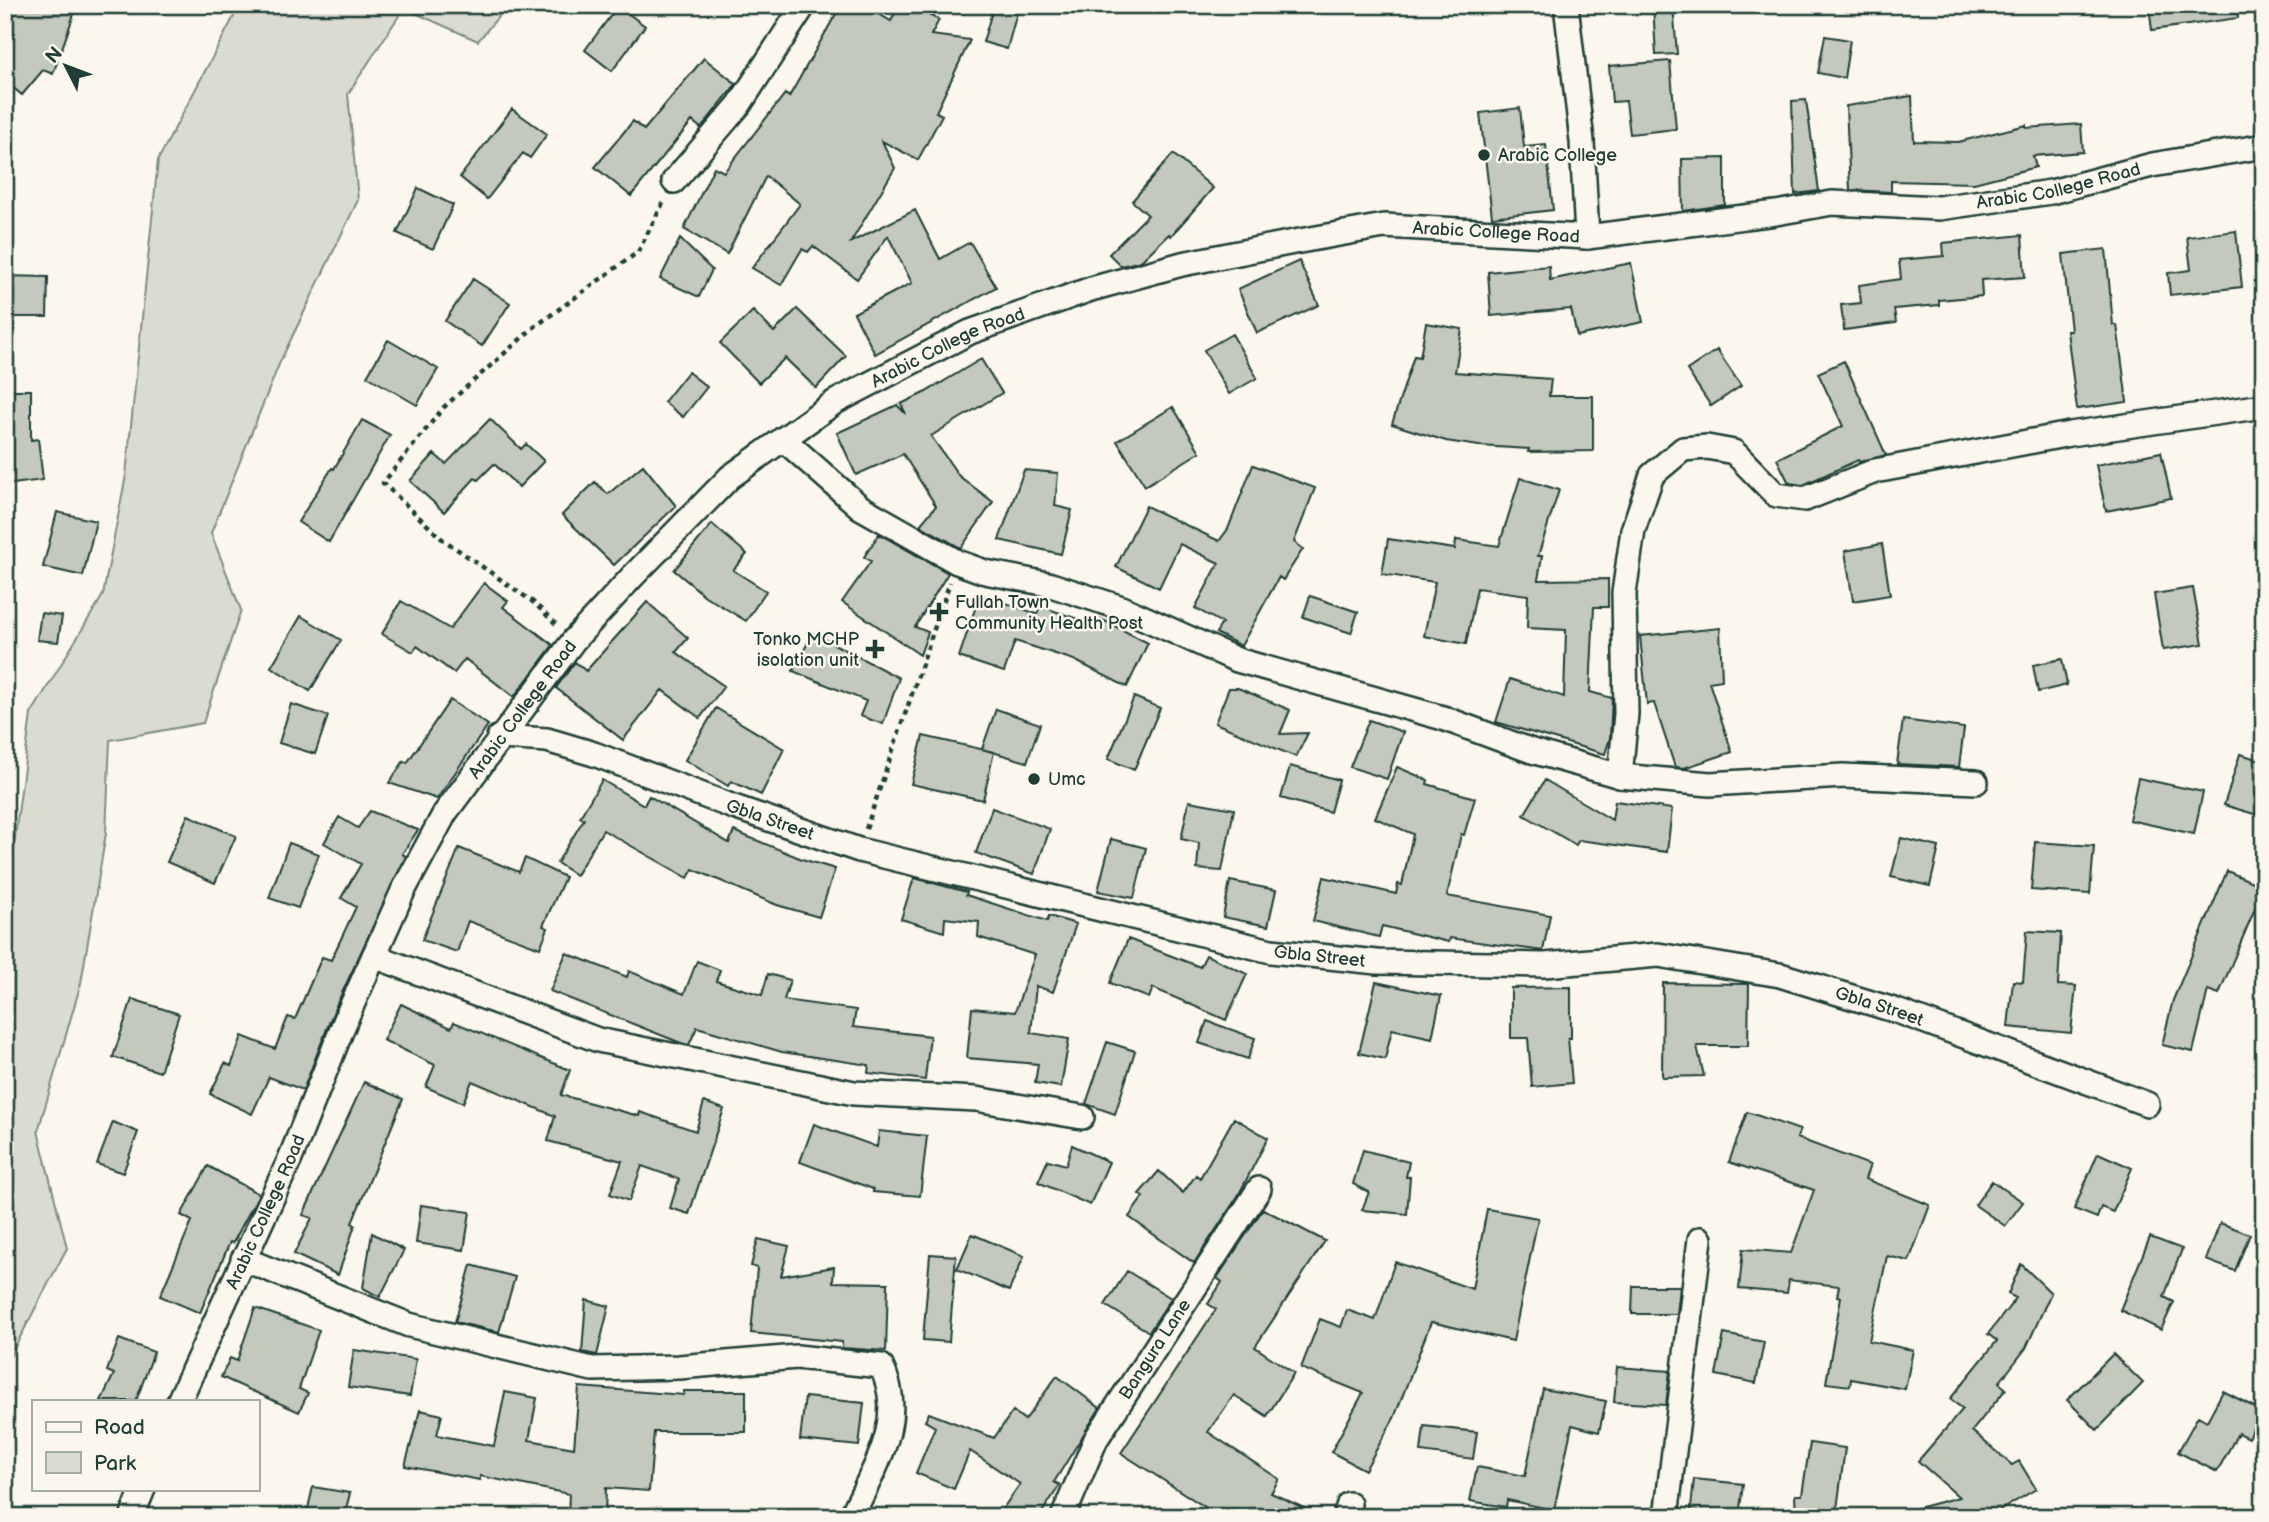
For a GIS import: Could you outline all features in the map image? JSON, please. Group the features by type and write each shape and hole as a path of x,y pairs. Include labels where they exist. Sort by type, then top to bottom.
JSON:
{"street":[{"path":"674,181 739,104 804,5"},
{"path":"1566,5 1582,141 1587,237"},
{"name":"Arabic College Road","path":"179,1400 290,1159 403,891 445,813 499,737 574,640 730,477 835,402 970,332 1091,289 1182,264 1384,226 1587,237 1776,214 1832,203 1939,208 2052,192 2152,165 2264,146"},
{"path":"1620,776 1626,714 1625,593 1633,530 1652,475 1684,449 1707,447 1734,452 1776,495 1805,499 1875,471 2070,434 2264,406"},
{"path":"783,439 860,507 957,562 985,572 1048,584 1122,608 1237,660 1443,718 1532,751 1620,776 1710,784 1843,776 1976,782"},
{"name":"Gbla Street","path":"499,737 547,740 594,754 734,807 859,850 1271,951 1377,962 1545,965 1658,955 1780,975 1897,1011 2147,1104"},
{"path":"374,956 598,1040 853,1094 976,1099 1082,1117"},
{"name":"Bangura Lane","path":"1063,1517 1096,1439 1259,1189"},
{"path":"1666,1517 1700,1239"},
{"path":"243,1259 410,1325 592,1369 679,1367 797,1357 881,1366 890,1384 890,1432 851,1517"},
{"path":"132,1517 143,1490"}],"path":[{"path":"574,640 533,602 441,538 383,483 444,407 533,328 638,252 674,181"},
{"path":"859,850 957,562"}],"green space":[{"path":"240,5 508,5 478,41 404,8 348,94 358,200 280,362 211,533 241,610 203,723 110,740 106,833 81,983 38,1131 67,1248 5,1366 5,913 31,714 103,595 126,475 158,160"}],"building":[{"path":"5,5 48,5 74,14 53,74 43,70 22,95 5,81"},
{"path":"841,5 863,5 891,21 899,5 908,5 939,20 931,35 970,40 936,112 942,115 918,160 882,141 895,168 851,242 915,210 940,259 970,242 996,287 875,354 854,313 912,283 888,236 857,279 813,246 808,252 802,249 781,285 752,268 800,204 766,176 727,254 684,229 714,167 724,172 785,94 789,97"},
{"path":"994,5 1019,5 1007,49 983,42"},
{"path":"1653,5 1673,5 1677,54 1656,55"},
{"path":"2149,5 2237,5 2238,18 2152,30"},
{"path":"618,6 645,26 612,71 585,50"},
{"path":"1825,36 1850,40 1844,78 1818,73"},
{"path":"704,58 736,84 701,128 692,121 631,196 595,167 633,121 644,130"},
{"path":"1670,61 1676,129 1630,134 1626,101 1612,102 1609,66"},
{"path":"1912,96 1914,141 1958,142 2026,125 2026,128 2081,124 2083,152 2033,156 2036,167 1974,183 1891,181 1891,192 1850,190 1846,106"},
{"path":"1806,100 1819,191 1795,194 1792,101"},
{"path":"1520,108 1524,147 1546,145 1553,210 1492,217 1480,113"},
{"path":"512,109 547,134 530,158 523,153 487,199 460,177"},
{"path":"1173,154 1213,188 1171,236 1169,234 1141,261 1121,266 1109,254 1148,215 1132,201"},
{"path":"1725,158 1725,205 1683,211 1682,159"},
{"path":"418,188 453,205 433,249 397,233"},
{"path":"2236,231 2242,287 2170,295 2168,273 2191,270 2187,237"},
{"path":"2022,235 2025,277 1981,280 1982,296 1939,300 1939,305 1894,309 1896,323 1844,330 1841,305 1861,303 1859,285 1901,279 1899,260 1944,256 1943,243"},
{"path":"680,239 712,270 699,297 660,279"},
{"path":"2106,249 2113,325 2117,325 2127,402 2077,409 2067,331 2071,331 2063,254"},
{"path":"1299,261 1319,305 1257,333 1238,289"},
{"path":"1631,263 1643,322 1577,336 1571,309 1491,316 1488,272 1549,266 1550,280"},
{"path":"5,276 48,277 47,317 5,317"},
{"path":"473,279 510,303 482,346 445,321"},
{"path":"797,309 846,356 816,388 785,358 759,383 720,343 753,311 774,332"},
{"path":"1426,323 1462,329 1455,372 1551,379 1549,396 1593,396 1593,451 1528,452 1529,449 1479,446 1446,441 1392,424 1414,356 1420,357"},
{"path":"1232,334 1257,378 1229,394 1204,350"},
{"path":"388,340 438,369 417,405 367,376"},
{"path":"1717,350 1741,386 1711,406 1687,370"},
{"path":"981,359 1002,393 931,436 959,476 993,502 961,548 920,525 936,506 903,454 856,475 837,433 897,405 906,414 901,404"},
{"path":"1844,361 1886,455 1859,462 1858,460 1803,485 1789,483 1777,459 1843,426 1818,373"},
{"path":"688,372 707,387 683,417 664,402"},
{"path":"5,390 31,390 31,440 38,439 43,480 5,485"},
{"path":"1173,407 1200,452 1145,486 1117,441"},
{"path":"490,419 521,449 526,444 544,461 519,487 494,464 478,480 475,478 444,512 410,481 434,454 446,464"},
{"path":"362,420 390,435 329,542 298,522 332,468 334,469"},
{"path":"2161,452 2171,498 2106,511 2096,465"},
{"path":"643,465 676,506 614,565 562,515 595,482 608,494"},
{"path":"1253,465 1315,488 1294,542 1303,549 1283,580 1279,577 1241,646 1216,633 1222,623 1195,608 1219,563 1180,544 1159,588 1116,567 1146,506 1219,541 1228,529"},
{"path":"1024,470 1058,473 1055,506 1072,510 1061,554 999,540"},
{"path":"1520,478 1559,490 1538,556 1542,556 1538,580 1608,579 1608,607 1594,607 1590,692 1612,698 1610,738 1605,754 1496,722 1510,679 1564,697 1566,630 1527,628 1528,595 1477,588 1466,644 1424,636 1435,582 1382,574 1388,539 1455,549 1456,540 1499,546"},
{"path":"57,512 96,521 83,576 43,567"},
{"path":"712,524 747,554 733,570 766,591 746,621 705,596 674,570"},
{"path":"879,534 948,573 915,627 928,632 920,655 842,602 871,561 864,557"},
{"path":"1882,544 1890,595 1853,601 1845,551"},
{"path":"484,583 508,601 503,607 553,645 514,697 465,659 454,673 417,646 413,652 382,634 401,601 450,629"},
{"path":"2193,588 2203,644 2163,650 2154,594"},
{"path":"980,594 1037,614 1040,606 1098,626 1101,619 1148,643 1127,687 1074,660 1015,641 1004,672 959,657"},
{"path":"1310,596 1358,612 1351,633 1303,617"},
{"path":"647,602 688,638 676,652 724,686 700,718 662,690 623,740 556,688 575,662 586,671"},
{"path":"41,613 62,616 58,642 37,640"},
{"path":"301,616 341,640 310,691 271,667"},
{"path":"1720,628 1722,680 1709,682 1732,752 1684,768 1675,767 1654,703 1647,704 1640,636"},
{"path":"813,633 899,678 883,724 860,716 866,701 793,671"},
{"path":"2062,659 2067,685 2038,692 2033,665"},
{"path":"1229,688 1238,688 1290,710 1280,734 1308,733 1296,757 1215,723"},
{"path":"1134,697 1160,708 1134,770 1108,759"},
{"path":"450,700 488,725 437,799 389,783 404,761 407,763"},
{"path":"291,704 328,716 315,754 279,743"},
{"path":"716,708 784,749 761,795 731,781 728,786 685,760"},
{"path":"996,709 1040,724 1027,762 982,749"},
{"path":"1369,720 1403,732 1387,779 1350,767"},
{"path":"1903,720 1964,728 1959,767 1897,764"},
{"path":"923,736 994,752 983,800 911,784"},
{"path":"2240,754 2264,761 2264,817 2224,805"},
{"path":"1290,766 1339,780 1330,812 1281,798"},
{"path":"1397,767 1428,780 1427,784 1475,798 1464,835 1461,834 1447,896 1550,915 1543,951 1450,938 1449,942 1382,926 1379,937 1313,921 1324,877 1396,894 1398,884 1402,885 1413,834 1375,818"},
{"path":"2138,778 2203,792 2194,834 2129,820"},
{"path":"602,780 644,805 649,796 729,843 734,831 802,859 835,869 819,917 777,905 693,869 688,878 603,830 576,875 557,863 584,819 580,817"},
{"path":"1545,780 1612,820 1615,801 1672,809 1667,852 1579,840 1576,845 1524,815"},
{"path":"1189,801 1234,809 1222,871 1197,869 1199,843 1181,839"},
{"path":"992,808 1050,829 1034,874 976,853"},
{"path":"370,811 418,830 402,854 406,856 335,1008 303,1090 269,1077 252,1114 210,1094 225,1063 231,1066 242,1036 275,1049 288,1017 295,1019 322,957 331,960 356,907 341,898 361,864 324,843 339,817 358,828"},
{"path":"188,815 236,836 215,883 167,862"},
{"path":"1901,838 1939,847 1930,886 1891,877"},
{"path":"1111,839 1146,848 1134,898 1098,891"},
{"path":"2035,842 2094,846 2090,894 2031,890"},
{"path":"289,843 319,854 298,908 269,898"},
{"path":"459,848 519,872 525,858 565,877 543,926 548,928 540,948 468,921 457,952 422,940"},
{"path":"2227,871 2264,887 2219,994 2208,990 2193,1052 2162,1045 2173,1000"},
{"path":"914,878 967,892 966,895 1047,921 1049,916 1076,924 1053,992 1036,986 1031,1033 1069,1039 1061,1087 1035,1083 1038,1064 967,1058 972,1008 1015,1012 1035,955 978,937 979,922 945,918 944,932 901,919"},
{"path":"1230,881 1276,890 1268,926 1223,917"},
{"path":"2027,931 2061,933 2058,985 2076,986 2071,1033 2008,1027 2013,981 2023,982"},
{"path":"1128,939 1200,967 1206,955 1247,974 1226,1020 1153,988 1149,998 1110,983"},
{"path":"566,953 627,977 629,971 684,994 697,961 720,970 716,981 762,995 768,974 790,980 784,1000 856,1010 853,1027 930,1036 925,1080 868,1073 869,1065 782,1052 697,1027 689,1045 681,1043 550,991"},
{"path":"1376,982 1441,996 1432,1038 1392,1029 1385,1059 1359,1053"},
{"path":"1663,983 1749,984 1748,1046 1697,1046 1704,1076 1662,1077"},
{"path":"1571,987 1571,1038 1568,1038 1572,1083 1532,1087 1528,1038 1511,1038 1511,988"},
{"path":"132,999 179,1014 160,1072 113,1057"},
{"path":"401,1004 451,1028 454,1022 570,1070 561,1095 639,1116 640,1112 696,1131 704,1102 724,1109 689,1214 670,1208 679,1179 642,1166 629,1201 610,1194 622,1161 548,1141 555,1116 472,1081 463,1103 426,1087 435,1065 383,1040"},
{"path":"1207,1021 1255,1038 1248,1059 1199,1043"},
{"path":"1107,1042 1135,1051 1115,1114 1086,1104"},
{"path":"364,1082 403,1099 352,1223 355,1225 338,1275 294,1254 312,1218 303,1215"},
{"path":"1747,1112 1800,1130 1797,1138 1870,1165 1865,1179 1930,1205 1909,1261 1887,1256 1869,1341 1913,1350 1905,1389 1851,1379 1850,1386 1826,1383 1841,1297 1837,1296 1839,1286 1789,1280 1787,1293 1739,1289 1743,1249 1791,1253 1814,1190 1729,1162"},
{"path":"1234,1118 1268,1138 1238,1196 1194,1263 1129,1217 1143,1197 1139,1194 1159,1171 1183,1193 1196,1175 1200,1178"},
{"path":"113,1122 138,1132 123,1173 97,1164"},
{"path":"814,1124 877,1147 879,1131 927,1136 920,1196 873,1192 873,1189 800,1162"},
{"path":"1072,1145 1109,1162 1090,1205 1038,1182 1048,1160 1066,1165"},
{"path":"1363,1150 1409,1162 1406,1177 1410,1177 1407,1214 1362,1210 1369,1192 1353,1184"},
{"path":"2098,1153 2132,1168 2113,1212 2101,1207 2097,1218 2074,1209"},
{"path":"208,1166 259,1194 233,1243 230,1242 200,1313 160,1296 192,1221 181,1215"},
{"path":"1992,1181 2023,1202 2005,1226 1975,1205"},
{"path":"421,1205 470,1212 464,1250 416,1243"},
{"path":"1263,1209 1325,1241 1255,1347 1294,1373 1267,1416 1234,1395 1208,1432 1279,1479 1271,1493 1324,1517 1219,1516 1121,1453 1216,1309 1208,1304 1222,1282 1217,1278"},
{"path":"1487,1209 1538,1218 1513,1341 1431,1322 1394,1418 1365,1470 1331,1452 1363,1393 1301,1368 1320,1319 1341,1327 1347,1310 1375,1320 1395,1262 1472,1289"},
{"path":"2220,1223 2250,1234 2235,1271 2206,1260"},
{"path":"372,1233 404,1250 380,1297 363,1288"},
{"path":"972,1234 1024,1256 1009,1291 957,1269"},
{"path":"2150,1237 2182,1249 2164,1297 2174,1302 2161,1330 2120,1310"},
{"path":"758,1239 789,1246 781,1276 834,1267 833,1282 888,1283 886,1351 842,1348 842,1342 751,1333 757,1268 751,1266"},
{"path":"930,1254 956,1256 949,1342 923,1340"},
{"path":"2021,1264 2051,1293 2026,1348 1999,1383 2006,1389 1972,1431 2012,1465 2019,1461 2036,1489 1989,1517 1911,1517 1910,1510 1959,1497 1918,1461 1963,1409 1950,1399 1997,1341 1988,1334 2016,1298 2008,1294"},
{"path":"471,1265 515,1277 499,1332 455,1322"},
{"path":"1127,1271 1171,1298 1149,1332 1105,1305"},
{"path":"1633,1286 1680,1286 1677,1314 1632,1314"},
{"path":"586,1300 609,1306 597,1355 582,1352"},
{"path":"255,1308 319,1330 299,1389 308,1393 299,1412 221,1377 230,1358 237,1361"},
{"path":"1724,1334 1764,1342 1756,1383 1716,1375"},
{"path":"119,1339 154,1352 136,1400 101,1400 114,1374 107,1371"},
{"path":"354,1350 416,1359 410,1396 348,1387"},
{"path":"2113,1354 2143,1383 2097,1430 2067,1400"},
{"path":"1617,1367 1670,1371 1666,1405 1614,1402"},
{"path":"1057,1376 1100,1408 1054,1482 1060,1485 1039,1517 997,1517 1020,1484 970,1451 954,1489 916,1473 935,1427 925,1421 929,1413 994,1438 1013,1411 1025,1420"},
{"path":"579,1387 684,1395 684,1391 746,1391 746,1432 654,1432 649,1491 606,1488 605,1517 568,1517 569,1494 480,1476 480,1480 405,1466 420,1410 442,1415 437,1435 494,1446 505,1392 537,1398 529,1440 574,1448"},
{"path":"1543,1389 1606,1401 1599,1432 1572,1425 1554,1510 1507,1500 1506,1507 1470,1501 1477,1467 1525,1476"},
{"path":"2223,1391 2262,1411 2248,1438 2238,1433 2217,1472 2178,1452 2198,1416 2207,1421"},
{"path":"805,1397 864,1403 859,1446 800,1440"},
{"path":"1424,1426 1477,1432 1473,1459 1421,1452"},
{"path":"1810,1443 1845,1448 1836,1517 1796,1517 1795,1495 1802,1495"},
{"path":"1694,1479 1743,1484 1739,1517 1690,1517"},
{"path":"313,1487 350,1493 344,1517 306,1517"}],"place":[{"name":"Arabic College","path":"1484,155"},
{"name":"Fullah Town Community Health Post","path":"939,612"},
{"name":"Tonko MCHP isolation unit","path":"875,649"},
{"name":"Umc","path":"1034,779"}]}
